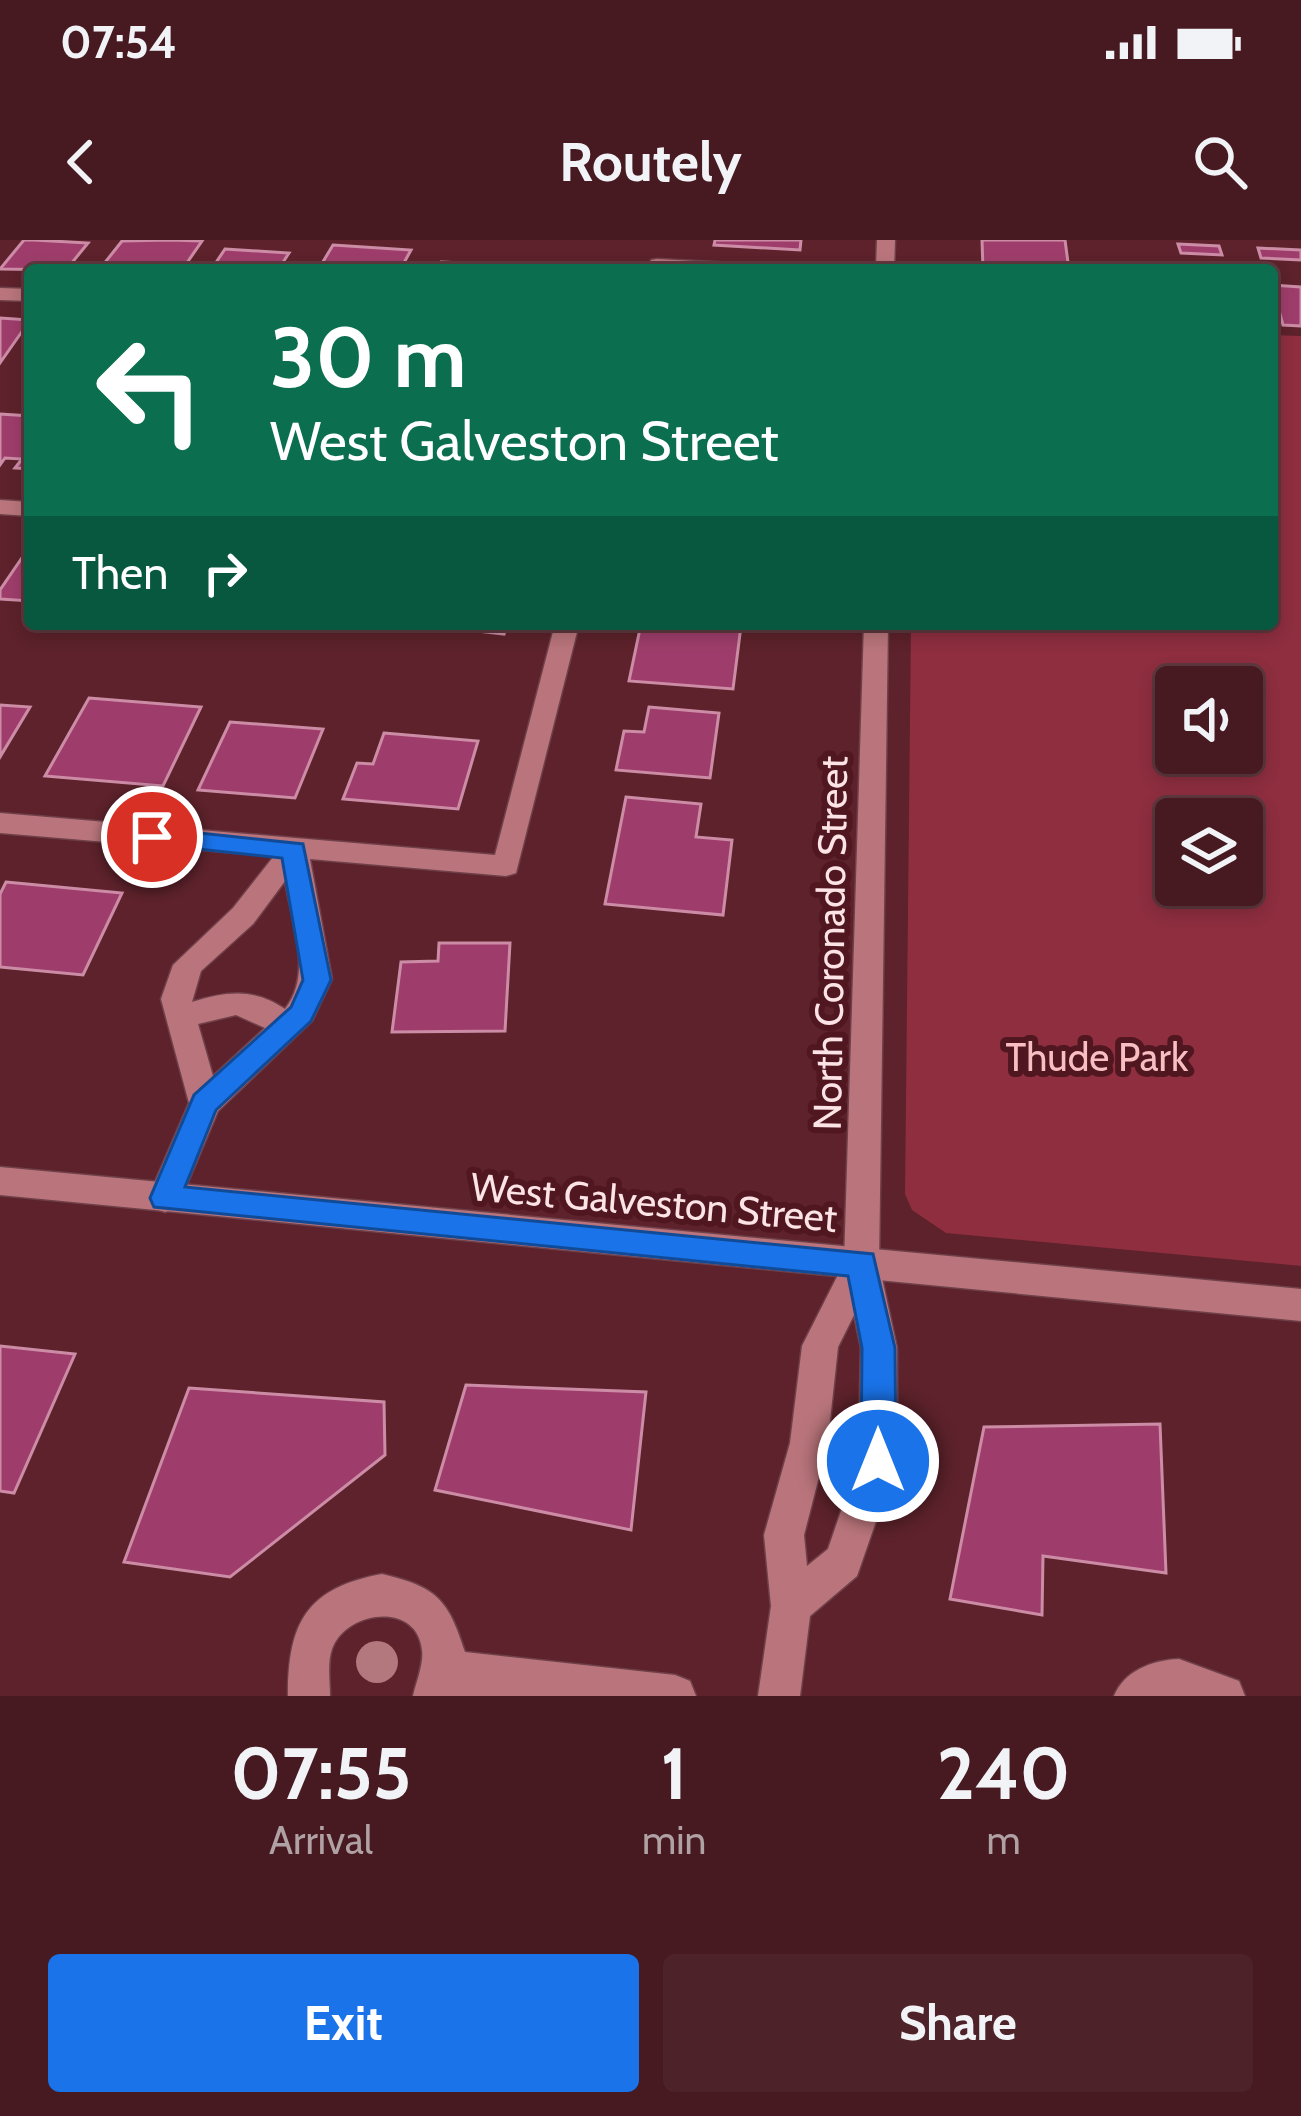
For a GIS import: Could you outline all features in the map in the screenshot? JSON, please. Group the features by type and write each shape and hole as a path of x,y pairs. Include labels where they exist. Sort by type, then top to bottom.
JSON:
{"street":[{"path":"0,823 506,866 565,630"},
{"name":"North Coronado Street","path":"861,1264 876,630"},
{"path":"205,1103 176,999 188,965 243,916 294,850"},
{"path":"165,1198 205,1103 302,1013 317,980 294,850"},
{"path":"181,1018 223,1003 247,1003 267,1008 286,1028"},
{"name":"West Galveston Street","path":"0,1180 1301,1305"},
{"path":"778,1696 790,1606 784,1535 808,1443 820,1346 861,1264"},
{"path":"790,1606 843,1562 878,1461 879,1348 861,1264"},
{"path":"808,1443 878,1461"},
{"path":"309,1696 307,1654 317,1630 334,1610 356,1597 379,1592 402,1594 422,1606 436,1623 444,1646 439,1684 675,1696"},
{"path":"1135,1696 1157,1682 1178,1678 1201,1683 1224,1696"}],"green space":[{"name":"Thude Park","path":"1278,335 1301,336 1301,1266 946,1233 912,1210 905,1194 911,630 1278,630"}],"building":[{"path":"24,240 88,243 71,264 0,269"},
{"path":"715,240 801,240 800,250 714,245"},
{"path":"982,240 1065,240 1068,264 983,264"},
{"path":"122,241 202,241 186,264 104,264"},
{"path":"1178,244 1219,246 1222,255 1181,253"},
{"path":"333,245 411,250 403,264 322,264"},
{"path":"1258,248 1301,250 1301,260 1261,258"},
{"path":"225,249 289,253 282,264 215,264"},
{"path":"1278,285 1301,287 1301,326 1283,325"},
{"path":"0,318 24,320 24,329 0,363"},
{"path":"0,414 24,416 24,469 15,468 22,459 5,458 0,465"},
{"path":"24,555 24,601 0,599 0,590"},
{"path":"640,630 740,630 733,689 629,681"},
{"path":"89,698 201,707 163,786 45,776"},
{"path":"0,705 30,707 0,757"},
{"path":"649,707 719,713 710,778 616,770 624,731 644,732"},
{"path":"230,722 323,729 295,798 198,790"},
{"path":"384,733 478,741 458,809 343,799 357,763 373,764"},
{"path":"626,797 701,804 696,837 732,840 723,915 605,904"},
{"path":"6,882 122,893 83,975 0,967 0,894"},
{"path":"439,943 510,943 505,1031 392,1032 401,962 438,961"},
{"path":"0,1346 75,1354 14,1493 0,1491"},
{"path":"466,1385 646,1392 631,1530 435,1490"},
{"path":"189,1388 384,1402 385,1455 230,1577 124,1562"},
{"path":"1160,1424 1166,1573 1043,1556 1042,1615 950,1599 984,1427"}],"route":[{"path":"152,837 294,850 317,980 302,1013 205,1103 165,1198 861,1264 879,1348 878,1461"}]}
